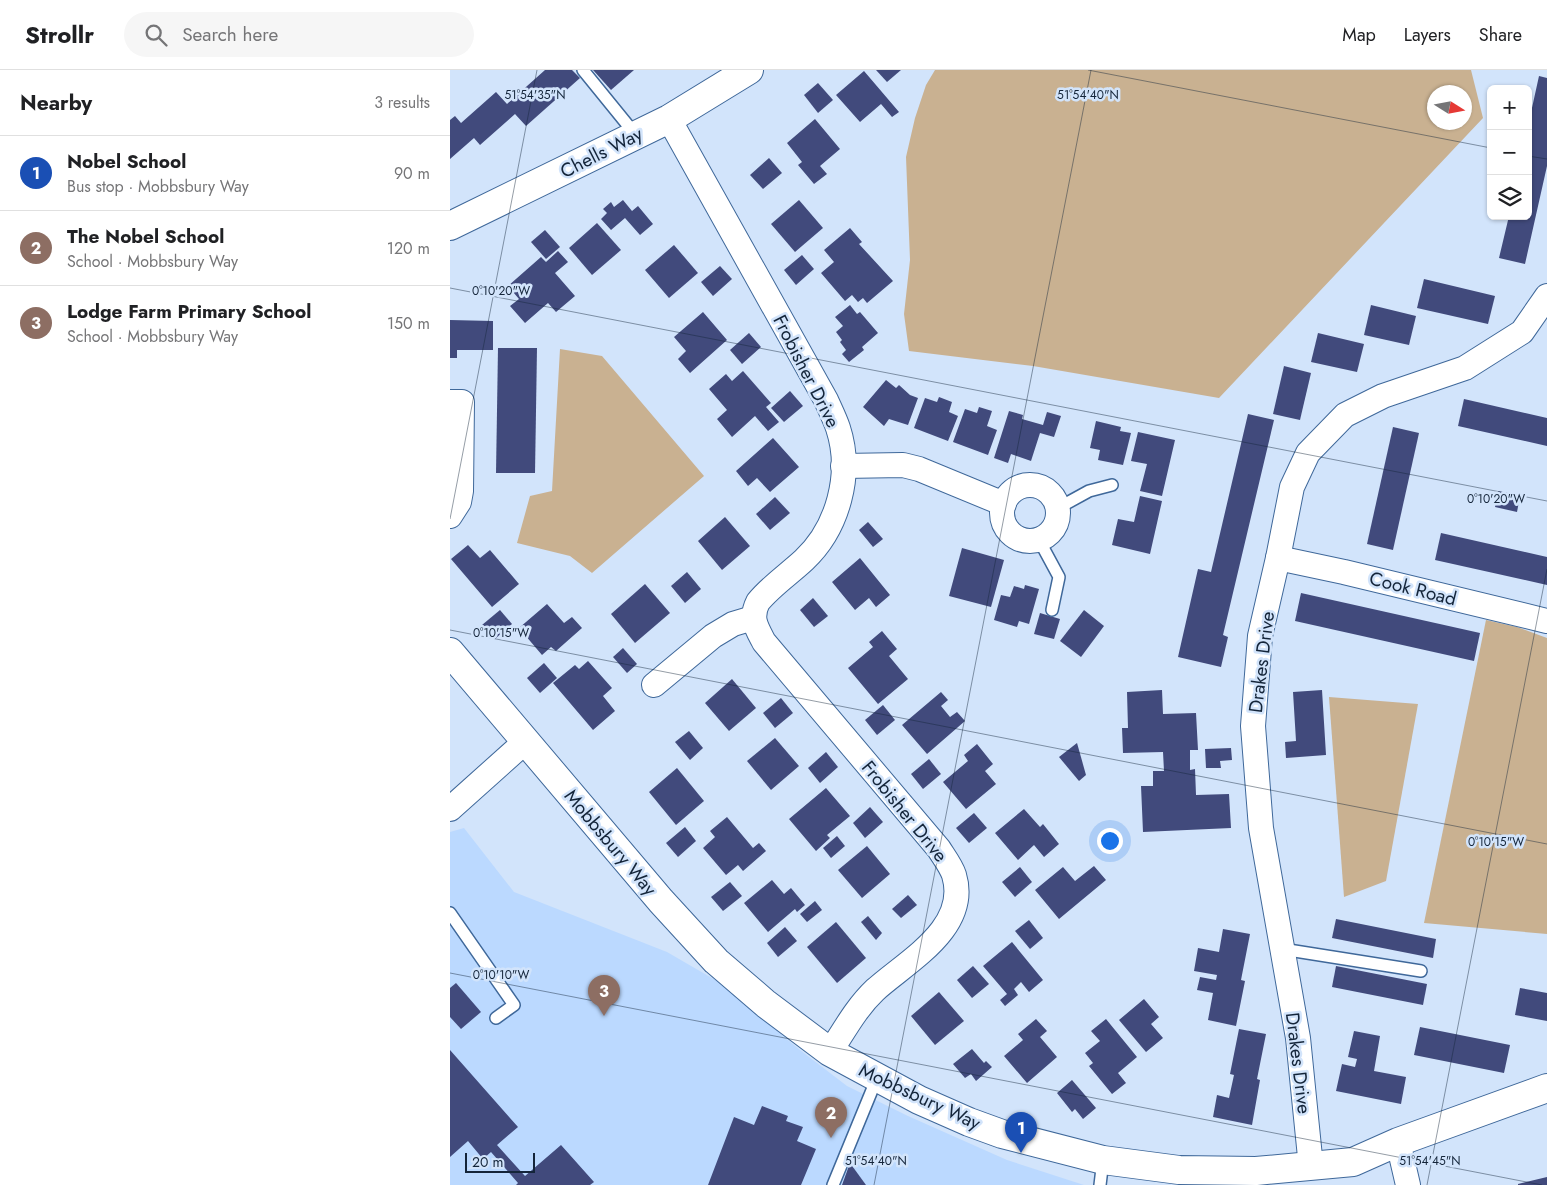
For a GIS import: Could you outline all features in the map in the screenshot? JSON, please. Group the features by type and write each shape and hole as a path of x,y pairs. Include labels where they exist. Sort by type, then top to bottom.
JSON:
{"street":[{"name":"Chells Way","path":"450,226 669,119 749,70"},
{"name":"Frobisher Drive","path":"669,119 826,400 839,429 842,445 844,466 839,502 824,536 804,560 763,596 755,608 753,618 764,642 939,849 949,864 956,886 956,899 953,910 950,919 941,933 874,991 862,1004 830,1052"},
{"name":"Drakes Drive","path":"1311,1167 1298,1038 1261,828 1254,726 1260,636 1292,487 1308,452 1345,415 1383,396 1465,368 1522,332 1547,296"},
{"path":"450,402 462,402 461,491 459,502 450,516"},
{"path":"844,466 903,465 919,469 1004,504"},
{"path":"1024,486 1041,488 1049,492 1058,508 1058,518 1055,527 1048,535 1039,540 1022,540 1014,536 1008,529 1004,521 1004,504 1015,490 1024,486"},
{"name":"Cook Road","path":"1278,558 1547,621"},
{"path":"654,685 713,636 733,624 753,618"},
{"name":"Mobbsbury Way","path":"450,652 667,908 716,961 766,1004 830,1052 919,1100 969,1122 1102,1173 1179,1170 1256,1171 1353,1162 1398,1142 1547,1088"},
{"path":"450,809 526,741"},
{"path":"1398,1142 1408,1185"}],"lane":[{"path":"583,70 635,134"},
{"path":"1058,508 1089,491 1112,484"},
{"path":"1039,540 1059,577 1052,610"},
{"path":"450,913 514,1005 496,1018"},
{"path":"1282,949 1421,971"},
{"path":"833,1185 877,1078"}],"shaded area":[{"path":"935,70 1471,70 1483,118 1472,130 1472,85 1427,85 1427,130 1472,130 1219,398 1033,366 909,351 904,314 910,260 906,157 915,118 926,85"},
{"path":"560,349 602,356 704,476 592,573 570,556 517,543 530,496 552,491"},
{"path":"1486,620 1517,627 1547,638 1547,934 1424,923"},
{"path":"1329,697 1418,704 1386,881 1344,897"},
{"path":"464,828 514,892 667,952 717,981 800,1050 847,1086 908,1116 1007,1160 1084,1185 450,1185 450,832"}],"building":[{"path":"545,70 572,70 580,78 526,126 515,114 480,145 474,138 450,159 450,120 455,116 461,123 496,92 507,104"},
{"path":"593,70 634,70 611,90"},
{"path":"876,70 901,70 887,82"},
{"path":"864,71 899,112 892,117 881,104 860,122 836,95"},
{"path":"1539,76 1547,78 1547,166 1525,264 1499,258 1508,220 1532,220 1532,108"},
{"path":"818,83 833,100 818,113 804,95"},
{"path":"815,119 840,149 820,166 827,174 814,184 798,165 802,162 787,143"},
{"path":"769,158 782,173 763,189 750,175"},
{"path":"623,200 632,211 638,206 653,224 640,235 625,218 611,230 601,219 607,213 603,209 611,202 614,207"},
{"path":"799,200 823,228 795,252 771,224"},
{"path":"597,223 621,250 592,275 569,248"},
{"path":"850,228 862,242 859,244 893,281 867,303 863,298 858,302 852,295 845,301 821,273 834,262 824,250"},
{"path":"545,230 560,247 546,259 531,242"},
{"path":"674,245 698,273 669,298 645,270"},
{"path":"558,251 568,262 555,273 575,296 556,312 548,303 525,323 510,306 519,299 508,286 541,257 546,262"},
{"path":"802,255 814,269 796,285 784,270"},
{"path":"720,266 732,279 713,296 701,282"},
{"path":"1424,279 1495,296 1488,324 1417,308"},
{"path":"850,305 857,314 860,312 878,333 862,347 864,350 849,362 842,354 846,350 836,332 843,326 835,317"},
{"path":"1371,305 1416,316 1409,345 1364,335"},
{"path":"703,312 727,340 690,373 678,359 686,351 674,337"},
{"path":"450,320 493,321 493,350 457,350 457,358 450,358"},
{"path":"749,333 761,347 742,364 730,350"},
{"path":"1318,333 1364,344 1357,372 1311,362"},
{"path":"498,348 537,348 535,473 496,473"},
{"path":"1284,366 1311,373 1300,420 1273,414"},
{"path":"743,371 771,403 766,407 779,422 768,431 755,416 732,437 717,419 727,410 709,389 726,374 732,381"},
{"path":"886,380 896,388 899,385 910,395 918,398 908,425 889,419 884,426 863,407"},
{"path":"790,391 803,406 784,422 771,408"},
{"path":"939,397 952,402 949,412 958,416 948,441 914,428 925,398 937,402"},
{"path":"1464,399 1547,418 1547,446 1458,426"},
{"path":"979,407 992,411 987,426 997,430 988,455 953,442 965,409 977,413"},
{"path":"1009,411 1023,415 1022,419 1043,425 1047,412 1061,416 1054,437 1040,433 1031,461 1011,454 1008,463 994,458"},
{"path":"1248,414 1274,420 1223,635 1228,637 1221,667 1178,657 1198,569 1211,572"},
{"path":"1096,421 1121,427 1120,431 1131,433 1123,465 1098,460 1100,450 1090,448"},
{"path":"1393,427 1419,433 1393,550 1367,544"},
{"path":"1138,432 1175,440 1162,496 1140,491 1147,464 1131,461"},
{"path":"773,438 799,467 770,492 757,478 748,486 736,471"},
{"path":"1498,491 1520,496 1517,512 1495,507"},
{"path":"1140,496 1162,501 1150,554 1112,545 1118,519 1134,522"},
{"path":"775,497 790,513 770,530 756,514"},
{"path":"725,517 750,546 722,570 698,541"},
{"path":"868,522 883,539 873,547 859,530"},
{"path":"1441,533 1547,557 1547,585 1435,560"},
{"path":"468,545 480,558 490,550 519,584 492,607 451,559"},
{"path":"962,548 1004,560 991,607 949,596"},
{"path":"860,558 890,595 876,607 869,598 855,610 832,582"},
{"path":"687,572 701,589 685,603 671,586"},
{"path":"645,584 670,613 635,643 611,614"},
{"path":"1025,585 1039,589 1029,624 1019,621 1017,627 994,620 1001,595 1010,597 1014,586 1024,589"},
{"path":"1301,593 1480,633 1474,661 1295,621"},
{"path":"813,598 828,616 814,627 800,610"},
{"path":"547,604 564,623 572,617 582,628 556,651 551,647 542,655 519,628"},
{"path":"500,610 512,624 495,639 482,625"},
{"path":"1084,610 1104,626 1081,657 1060,641"},
{"path":"1040,613 1060,619 1054,639 1034,634"},
{"path":"882,631 897,649 889,656 908,679 878,704 848,668 873,647 869,642"},
{"path":"623,648 637,664 627,673 613,657"},
{"path":"588,661 612,688 603,696 615,711 593,730 553,683 575,665 579,669"},
{"path":"544,663 557,678 540,693 527,678"},
{"path":"732,679 756,708 729,731 705,703"},
{"path":"1162,690 1163,714 1196,713 1198,750 1190,750 1190,770 1195,769 1196,795 1229,794 1231,828 1143,832 1141,786 1153,786 1153,771 1164,771 1163,752 1123,753 1122,728 1128,728 1127,692"},
{"path":"1322,690 1326,755 1286,758 1285,742 1296,741 1293,692"},
{"path":"941,692 948,700 941,706 950,717 957,712 965,721 927,754 902,725"},
{"path":"781,698 793,713 775,728 763,713"},
{"path":"883,705 895,720 877,735 865,720"},
{"path":"689,731 703,748 690,760 675,742"},
{"path":"775,738 799,766 771,790 747,761"},
{"path":"1077,743 1086,775 1079,781 1059,757"},
{"path":"977,744 993,764 985,771 996,784 966,809 943,782 968,761 964,755"},
{"path":"1231,748 1232,760 1220,761 1221,768 1206,768 1205,749"},
{"path":"826,752 838,767 820,783 808,768"},
{"path":"929,759 941,774 923,789 911,774"},
{"path":"677,768 704,801 676,825 649,792"},
{"path":"826,788 850,816 827,835 830,838 816,851 789,819"},
{"path":"870,807 883,822 865,838 853,823"},
{"path":"1024,809 1040,827 1043,824 1059,844 1044,857 1034,845 1018,860 995,833"},
{"path":"974,813 987,828 969,843 956,828"},
{"path":"727,817 753,848 759,843 766,851 743,871 738,865 726,875 703,848 715,837 710,831"},
{"path":"685,827 696,841 678,857 666,843"},
{"path":"837,836 845,846 831,858 823,848"},
{"path":"867,846 890,874 862,898 838,870"},
{"path":"1094,866 1106,880 1059,919 1035,890 1063,867 1075,881"},
{"path":"1020,867 1032,882 1015,897 1002,882"},
{"path":"772,880 784,894 791,888 805,905 797,912 795,909 768,932 744,903"},
{"path":"730,882 742,896 723,911 711,897"},
{"path":"908,895 917,905 901,918 892,909"},
{"path":"815,901 822,910 807,922 800,914"},
{"path":"868,916 882,933 876,940 861,922"},
{"path":"1336,919 1436,939 1433,958 1332,938"},
{"path":"1029,920 1043,938 1030,949 1015,931"},
{"path":"836,922 866,958 837,983 807,947"},
{"path":"785,927 797,941 778,957 767,943"},
{"path":"1223,929 1250,934 1241,980 1245,981 1236,1026 1208,1020 1213,993 1197,990 1200,977 1216,980 1217,975 1194,971 1198,948 1219,952"},
{"path":"1012,942 1043,980 1029,992 1021,982 1014,989 1018,995 1005,1006 1000,1000 1007,994 983,966"},
{"path":"973,966 989,984 972,998 957,980"},
{"path":"1336,966 1427,984 1423,1005 1332,987"},
{"path":"456,983 481,1012 461,1029 450,1017 450,988"},
{"path":"1520,988 1547,993 1547,1021 1515,1015"},
{"path":"939,992 964,1021 935,1045 911,1016"},
{"path":"1144,999 1159,1017 1151,1024 1163,1038 1146,1052 1119,1020"},
{"path":"1036,1019 1047,1031 1040,1037 1057,1057 1027,1083 1004,1056 1023,1040 1018,1034"},
{"path":"1106,1019 1137,1057 1118,1073 1126,1083 1112,1094 1089,1066 1093,1063 1085,1053 1100,1041 1091,1031"},
{"path":"1420,1027 1510,1045 1504,1073 1414,1055"},
{"path":"1239,1029 1266,1034 1257,1079 1260,1080 1252,1125 1213,1117 1217,1095 1229,1098 1234,1075 1230,1074"},
{"path":"1354,1031 1380,1036 1374,1071 1406,1077 1401,1104 1336,1091 1342,1064 1355,1067 1357,1059 1348,1057"},
{"path":"972,1049 984,1063 986,1061 992,1067 976,1081 971,1074 965,1078 953,1064"},
{"path":"450,1050 518,1127 497,1145 525,1176 561,1145 594,1182 590,1185 516,1185 518,1183 491,1152 483,1159 468,1141 450,1157"},
{"path":"1072,1080 1096,1108 1083,1119 1075,1109 1072,1112 1057,1093"},
{"path":"762,1106 788,1116 786,1121 803,1127 797,1141 816,1149 801,1185 708,1185 734,1117 754,1125"},
{"path":"850,1163 866,1185 842,1185"},
{"path":"1547,1177 1547,1185 1518,1185 1518,1184"}],"place":[{"name":"Lodge Farm Primary School","path":"604,1016"},
{"name":"The Nobel School","path":"831,1138"},
{"name":"Nobel School","path":"1021,1153"}]}
